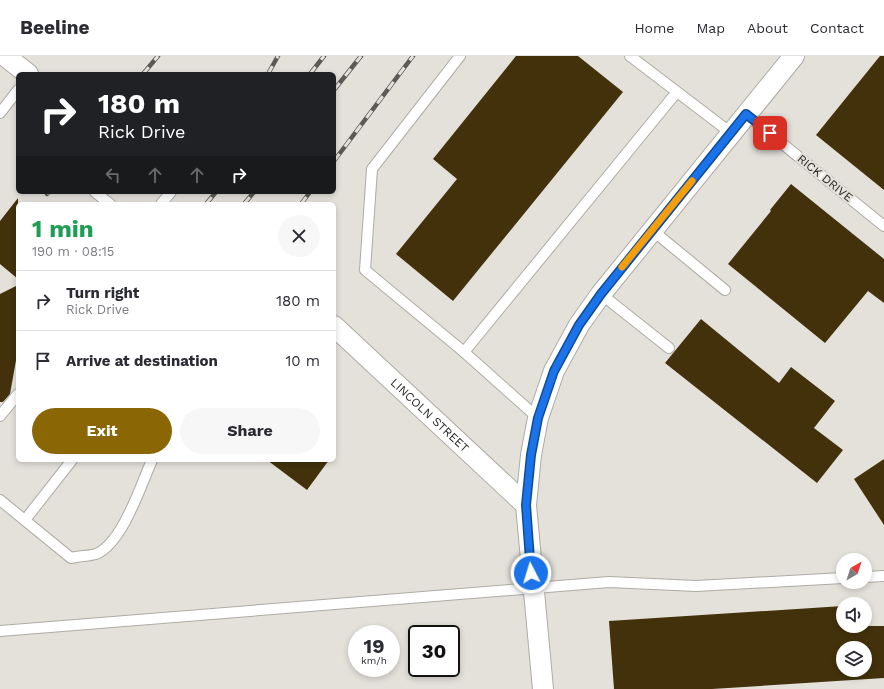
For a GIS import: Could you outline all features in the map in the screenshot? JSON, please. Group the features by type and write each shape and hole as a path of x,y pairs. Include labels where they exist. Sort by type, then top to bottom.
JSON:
{"street":[{"path":"5,56 25,72"},
{"path":"543,689 532,587 526,505 531,455 538,418 554,371 579,325 601,294 794,56"},
{"name":"LINCOLN STREET","path":"336,328 526,505"}],"lane":[{"path":"460,56 372,169 365,270 464,352 538,418"},
{"path":"630,56 676,93 731,133"},
{"path":"0,113 16,93"},
{"path":"464,352 676,93"},
{"name":"RICK DRIVE","path":"746,114 884,226"},
{"path":"98,194 108,202"},
{"path":"163,202 169,194"},
{"path":"652,230 725,290"},
{"path":"601,294 669,348"},
{"path":"0,416 16,396"},
{"path":"24,520 70,462"},
{"path":"0,500 71,558 97,554 114,540 129,513 151,462"},
{"path":"872,577 884,576"},
{"path":"0,630 609,582 696,586 836,578"}],"building":[{"path":"516,56 578,56 623,92 453,301 396,254 457,179 433,159"},
{"path":"880,56 884,56 884,190 816,135"},
{"path":"791,184 884,259 884,303 868,291 825,343 728,264"},
{"path":"18,198 18,202 16,202 16,277 0,264 0,221"},
{"path":"16,286 16,360 10,394 3,402 0,402 0,294"},
{"path":"701,319 779,383 791,367 835,401 814,428 843,450 817,483 665,363"},
{"path":"884,459 884,525 854,479"},
{"path":"270,462 328,462 307,490"},
{"path":"836,606 836,633 872,633 872,626 884,626 884,678 712,689 614,689 609,621"}],"railway":[{"path":"145,72 158,56"},
{"path":"269,72 278,56"},
{"path":"312,72 324,56"},
{"path":"336,87 361,56"},
{"path":"336,158 413,56"},
{"path":"208,202 214,194"},
{"path":"246,202 252,194"},
{"path":"302,202 308,194"}],"slow traffic":[{"path":"622,267 692,181"}],"route":[{"path":"531,573 526,505 531,455 538,418 554,371 579,325 615,275 746,114 770,133"}]}
